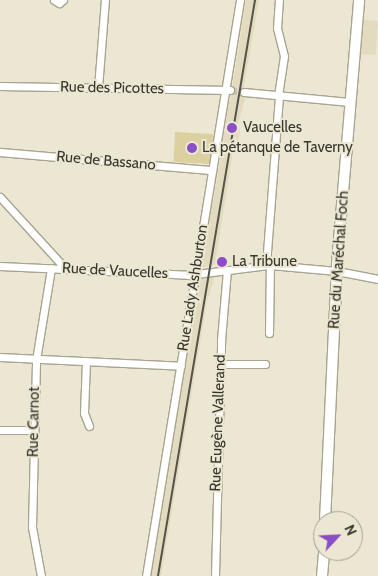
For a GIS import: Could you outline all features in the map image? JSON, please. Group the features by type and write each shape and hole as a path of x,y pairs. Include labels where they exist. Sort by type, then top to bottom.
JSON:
{"street":[{"path":"54,0 59,4 63,0"},
{"path":"98,88 105,0"},
{"name":"Rue Lady Ashburton","path":"146,576 212,170 227,90 240,0"},
{"path":"270,333 268,265 278,96 284,56 277,28 279,0"},
{"name":"Rue du Maréchal Foch","path":"325,511 337,271 359,0"},
{"name":"Rue des Picottes","path":"0,86 227,90"},
{"path":"244,92 350,102"},
{"name":"Rue de Bassano","path":"0,152 212,170"},
{"path":"0,197 64,267"},
{"name":"Rue de Vaucelles","path":"0,266 195,273 268,265 337,271 378,278"},
{"name":"Rue Carnot","path":"41,576 32,527 36,357 51,268"},
{"name":"Rue Eugène Vallerand","path":"215,576 220,364 227,270"},
{"path":"0,357 36,357 86,362 181,366"},
{"path":"86,362 84,413 88,426"},
{"path":"220,364 265,364"},
{"path":"0,430 34,430"},
{"path":"322,576 323,561"}],"shaded area":[{"path":"246,0 259,0 244,86 244,95 246,95 237,128 240,129 237,151 233,151 215,265 201,268 223,144 219,143 221,131 225,131 227,115 224,114 227,101 230,101"},
{"path":"362,20 378,21 376,55 360,54"},
{"name":"La pétanque de Taverny","path":"175,132 213,134 211,164 173,162"},
{"path":"215,276 207,301 161,576 149,576 200,278"}],"tunnel":[{"path":"230,90 244,92"}],"railway":[{"path":"158,576 255,0"}],"place":[{"name":"Vaucelles","path":"232,128"},
{"name":"La pétanque de Taverny","path":"192,148"},
{"name":"La Tribune","path":"222,262"}]}
